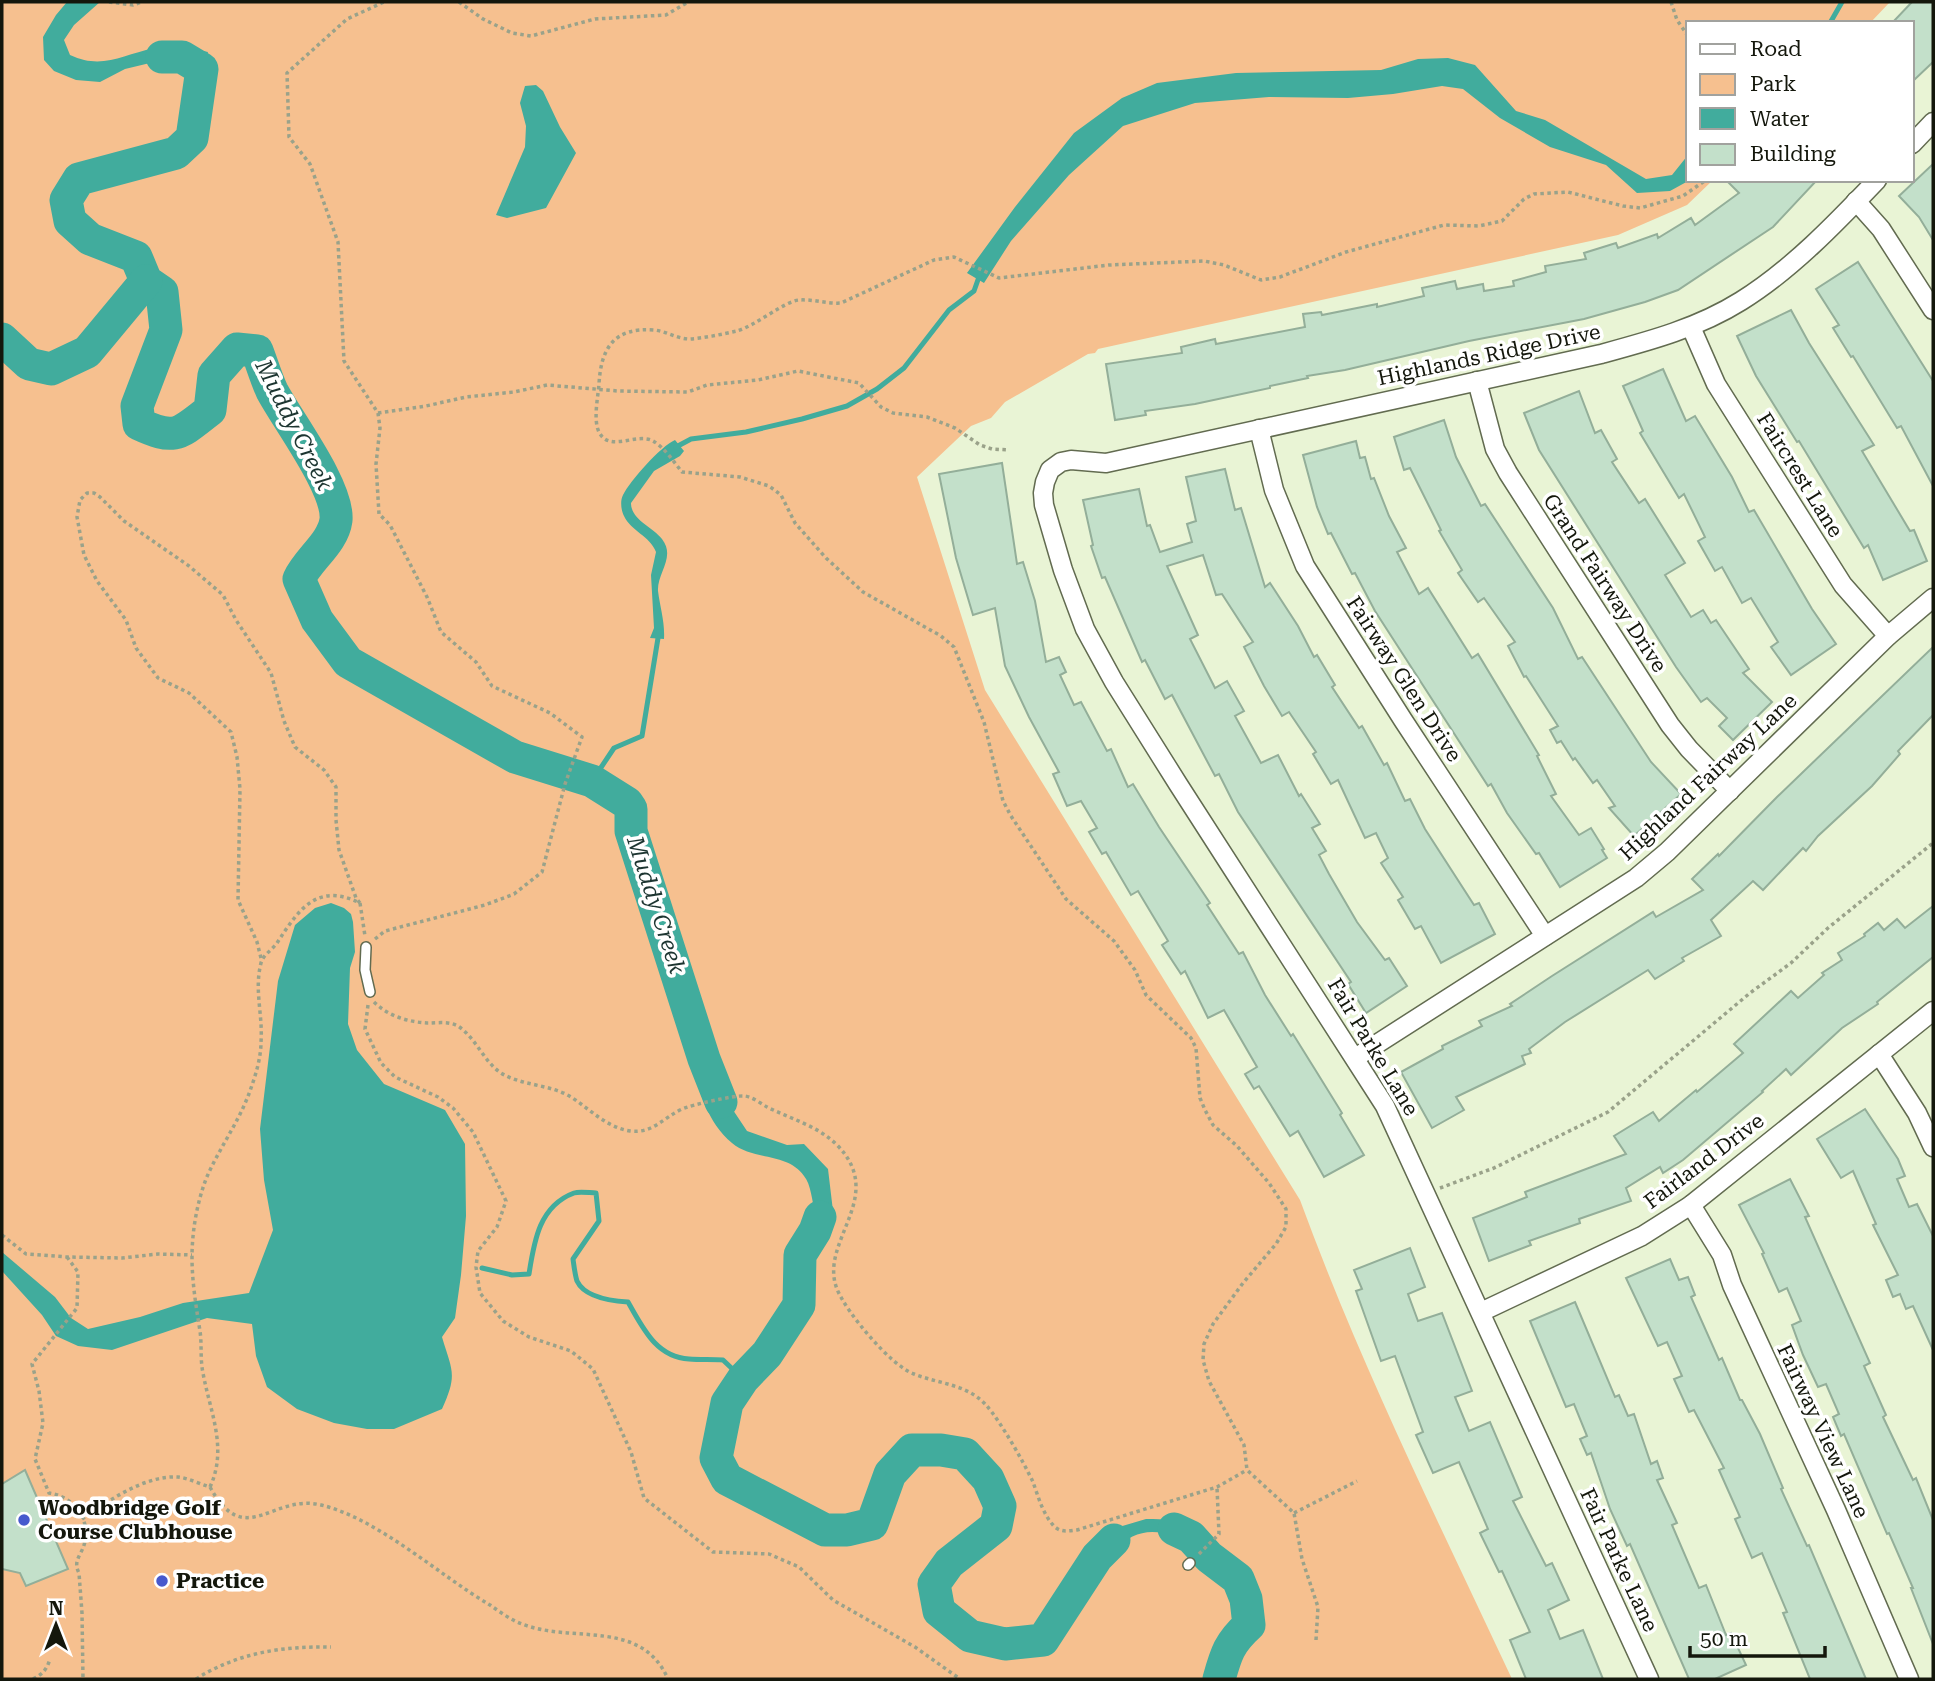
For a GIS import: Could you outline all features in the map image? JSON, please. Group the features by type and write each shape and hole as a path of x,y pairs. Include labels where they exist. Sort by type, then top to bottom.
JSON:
{"street":[{"path":"1914,142 1933,122"},
{"name":"Highlands Ridge Drive","path":"1061,462 1071,460 1106,463 1647,342 1690,327 1741,301 1788,265 1875,182"},
{"path":"1856,201 1881,229 1933,310"},
{"name":"Faircrest Lane","path":"1690,327 1716,384 1835,573 1888,636"},
{"name":"Grand Fairway Drive","path":"1477,381 1495,449 1508,474 1670,725 1730,791"},
{"name":"Fairway Glen Drive","path":"1259,429 1274,490 1305,566 1545,936"},
{"name":"Fair Parke Lane","path":"1061,462 1050,470 1045,482 1044,505 1063,570 1085,629 1114,682 1385,1106 1648,1679"},
{"name":"Highland Fairway Lane","path":"1355,1058 1636,878 1667,852 1888,636 1933,598"},
{"name":"Fairland Drive","path":"1481,1311 1642,1236 1691,1205 1933,1011"},
{"path":"1880,1054 1917,1113 1933,1147"},
{"name":"Fairway View Lane","path":"1691,1205 1722,1255 1732,1285 1836,1510 1909,1679"}],"lane":[{"path":"366,947 365,970 370,992"}],"path":[{"path":"110,2 133,5 142,2"},
{"path":"366,947 385,931 485,905 514,894 542,872 565,784 582,737 550,713 492,686 476,662 442,632 390,525 379,514 376,464 380,428 378,413 344,360 338,242 310,164 289,137 288,73 347,19 384,2"},
{"path":"459,2 483,19 512,33 531,36 595,19 666,15 688,2"},
{"path":"1671,2 1677,20 1686,33"},
{"path":"1315,1640 1318,1606 1302,1559 1294,1513 1247,1470 1244,1445 1209,1381 1203,1360 1204,1344 1213,1324 1276,1244 1286,1227 1286,1209 1269,1183 1237,1146 1213,1125 1205,1111 1198,1083 1196,1048 1191,1038 1146,995 1135,970 1114,941 1066,899 1011,816 1003,801 984,722 954,647 941,636 863,592 826,558 795,523 781,495 769,486 740,477 682,472 653,440 607,440 599,433 597,424 600,369 606,350 615,338 628,332 654,330 690,339 740,330 797,300 841,303 934,260 954,257 999,278 1109,265 1204,261 1224,265 1261,280 1280,277 1346,252 1444,225 1479,226 1502,220 1524,199 1534,194 1568,192 1640,208 1683,196 1703,182"},
{"path":"378,413 547,385 688,392 706,385 758,380 798,371 859,383 881,407 893,413 927,417 956,428 979,445 1009,450"},
{"path":"210,1487 216,1474 218,1453 216,1422 202,1372 194,1297 192,1255 196,1215 206,1180 243,1109 258,1063 261,1043 257,987 261,958 257,942 238,900 240,789 237,757 231,732 189,693 158,678 136,648 126,620 97,581 84,555 77,517 80,500 87,493 100,497 124,521 189,566 223,596 271,673 284,721 295,747 324,770 336,787 339,850 360,903 366,947"},
{"path":"1427,1195 1494,1168 1608,1112 1933,843"},
{"path":"261,958 273,948 307,904 324,895 345,896 360,903"},
{"path":"370,992 375,1004 404,1020 456,1025 468,1035 499,1072 569,1096 616,1128 648,1131 685,1108 745,1096 818,1130 836,1144 847,1157 856,1185 853,1205 835,1258 833,1273 844,1306 896,1363 911,1373 963,1388 986,1405 1021,1461 1053,1526 1064,1532 1217,1487 1247,1470"},
{"path":"370,992 365,1029 381,1063 401,1081 438,1097 453,1108 473,1132 506,1201 497,1227 478,1251 476,1267 480,1293 503,1321 529,1337 570,1352 593,1369 631,1452 644,1498 713,1552 769,1554 799,1567 833,1600 915,1647 960,1679"},
{"path":"2,1235 26,1254 122,1258 158,1254 192,1255"},
{"path":"67,1257 78,1272 77,1308 32,1364 43,1423 35,1459 49,1493 58,1494 73,1502 82,1519 86,1536 82,1552 76,1560 82,1613 83,1679"},
{"path":"82,1519 143,1484 179,1477 210,1487 216,1499 228,1511 244,1518 259,1518 286,1505 300,1502 322,1505 368,1524 458,1586 519,1623 541,1630 606,1636 636,1644 651,1653 663,1666 668,1679"},
{"path":"1294,1513 1357,1481"},
{"path":"1211,1543 1219,1534 1217,1487"},
{"path":"195,1679 210,1670 254,1653 293,1646 331,1647"},
{"path":"36,1679 50,1666 50,1660"}],"green space":[{"path":"2,2 1890,2 1872,21 1686,21 1686,182 1711,182 1687,205 1618,235 1098,349 1005,402 991,418 971,426 917,477 985,690 1300,1200 1374,1382 1512,1679 2,1679"}],"water":[{"path":"67,2 100,2 74,25 64,40 70,55 102,61 154,48 181,47 208,52 202,69 150,63 125,69 100,82 76,80 54,71 44,60 43,37"},
{"path":"1448,58 1475,65 1516,111 1545,120 1646,179 1672,175 1686,158 1686,182 1670,191 1637,193 1606,165 1550,147 1500,118 1463,89 1442,86 1348,98 1269,97 1195,103 1123,126 1069,175 1011,241 984,283 967,273 1074,133 1122,98 1157,83 1236,73 1381,70 1418,59"},
{"path":"536,85 543,91 576,153 546,208 507,218 496,215 525,147 526,126 520,103 525,86"},
{"path":"675,440 684,451 654,471 631,503 638,519 662,539 667,552 658,584 664,639 650,638 654,628 651,575 656,552 627,521 621,500 646,464"},
{"path":"331,903 351,914 353,922 355,952 350,968 348,1024 357,1050 384,1084 445,1110 465,1144 466,1216 461,1275 455,1318 442,1337 451,1365 452,1380 442,1409 394,1429 367,1429 334,1423 297,1409 267,1387 256,1356 252,1324 207,1318 112,1350 78,1346 56,1336 42,1315 2,1271 2,1252 55,1297 71,1318 88,1329 140,1317 183,1303 249,1293 273,1230 264,1180 260,1129 278,981 295,925 315,908"},
{"path":"717,1057 733,1110 747,1131 787,1145 804,1144 828,1169 833,1211 812,1268 790,1244 815,1212 808,1184 797,1168 789,1163 740,1149 716,1126 691,1062"},
{"path":"1146,1519 1168,1520 1185,1525 1215,1549 1204,1564 1175,1538 1148,1532 1136,1535 1124,1541 1105,1560 1092,1585 1078,1564 1119,1527"}],"building":[{"path":"1912,2 1933,2 1933,62 1914,80 1914,21 1894,21"},
{"path":"1933,164 1933,240 1919,217 1899,196"},
{"path":"1728,182 1815,182 1773,227 1678,290 1645,302 1584,319 1469,341 1345,370 1307,376 1308,378 1270,388 1195,404 1145,411 1146,415 1115,420 1106,364 1182,353 1181,347 1215,339 1216,344 1305,327 1303,314 1321,312 1322,315 1377,304 1377,307 1424,296 1422,288 1455,281 1457,289 1483,284 1484,291 1514,286 1513,281 1546,272 1545,266 1586,259 1584,253 1616,243 1618,248 1657,234 1658,238 1691,218 1695,225 1739,193"},
{"path":"1858,262 1933,381 1933,486 1901,426 1897,428 1833,328 1839,325 1816,289"},
{"path":"1791,310 1874,445 1862,451 1910,531 1914,530 1927,561 1883,580 1868,545 1864,548 1756,376 1737,336"},
{"path":"1663,369 1686,421 1695,416 1732,477 1749,512 1754,510 1812,609 1836,644 1791,675 1771,647 1778,642 1751,598 1742,603 1722,567 1715,571 1698,541 1705,537 1684,494 1679,498 1640,433 1643,431 1623,386"},
{"path":"1579,391 1595,433 1601,430 1617,459 1612,462 1639,503 1645,499 1685,563 1665,575 1691,617 1703,610 1711,623 1716,620 1749,669 1743,673 1772,702 1733,740 1719,726 1727,718 1707,698 1701,702 1676,667 1539,450 1524,413"},
{"path":"1444,420 1456,457 1481,506 1485,504 1553,608 1578,659 1582,657 1651,762 1681,794 1634,836 1609,808 1615,806 1597,780 1593,783 1561,741 1557,743 1550,730 1558,726 1526,676 1524,677 1508,646 1515,642 1484,598 1478,602 1458,573 1462,570 1439,531 1441,530 1410,468 1404,470 1394,437"},
{"path":"1356,441 1360,458 1365,457 1371,479 1374,478 1389,516 1406,548 1397,552 1419,594 1428,588 1472,658 1478,654 1539,755 1537,756 1556,794 1551,796 1579,835 1591,828 1604,849 1602,850 1607,858 1560,887 1539,853 1536,854 1507,813 1491,784 1488,786 1375,611 1355,573 1352,574 1331,533 1328,534 1317,507 1303,455"},
{"path":"1002,463 1017,564 1023,562 1035,601 1046,662 1059,657 1066,672 1060,675 1074,705 1081,702 1107,751 1111,749 1128,787 1133,784 1210,903 1207,905 1239,954 1243,952 1265,995 1291,1036 1293,1034 1342,1113 1340,1115 1364,1155 1324,1177 1298,1131 1290,1136 1259,1086 1254,1089 1245,1074 1257,1067 1224,1010 1208,1018 1185,971 1181,974 1162,945 1168,941 1138,891 1131,895 1106,852 1102,854 1089,832 1097,828 1081,801 1067,806 1053,774 1059,772 1005,666 995,608 973,615 956,558 939,474"},
{"path":"1225,469 1235,510 1241,508 1265,587 1270,583 1314,657 1317,655 1335,685 1332,687 1359,728 1362,726 1384,765 1387,763 1405,801 1410,799 1425,829 1474,905 1479,903 1495,934 1441,963 1421,926 1415,929 1398,900 1403,897 1381,863 1388,858 1376,833 1365,838 1338,780 1331,784 1313,754 1316,752 1289,712 1282,716 1264,686 1244,647 1253,642 1222,594 1216,595 1203,555 1167,566 1198,635 1190,639 1215,688 1227,681 1244,711 1235,716 1261,763 1278,755 1299,796 1301,794 1320,824 1312,828 1326,851 1319,855 1329,874 1357,922 1385,960 1389,958 1407,986 1366,1013 1348,984 1351,982 1238,812 1219,774 1215,776 1172,695 1165,699 1145,660 1142,662 1105,577 1102,578 1091,546 1093,545 1083,500 1139,489 1147,526 1150,525 1160,552 1192,542 1187,524 1196,521 1186,477"},
{"path":"1933,647 1933,715 1898,751 1900,754 1872,786 1818,836 1806,851 1803,848 1763,890 1753,881 1711,920 1721,936 1682,958 1684,961 1655,979 1648,970 1565,1022 1529,1049 1531,1053 1522,1056 1525,1064 1456,1097 1464,1110 1432,1128 1401,1072 1443,1049 1442,1046 1482,1026 1479,1021 1512,1006 1510,1004 1653,912 1656,917 1703,890 1692,879 1718,854 1719,856"},
{"path":"1933,906 1933,957 1877,1002 1878,1004 1842,1028 1791,1075 1786,1069 1683,1160 1663,1173 1660,1167 1626,1188 1631,1201 1579,1219 1580,1223 1529,1241 1531,1245 1489,1261 1473,1218 1527,1197 1525,1192 1626,1154 1614,1136 1653,1112 1659,1121 1696,1090 1697,1092 1743,1053 1734,1044 1791,991 1798,998 1824,975 1822,973 1842,960 1838,953 1865,936 1864,934 1878,923 1884,930 1897,919 1905,928"},
{"path":"1865,1109 1898,1159 1905,1176 1897,1179 1909,1207 1917,1204 1933,1236 1933,1350 1913,1306 1906,1309 1900,1294 1893,1297 1886,1280 1898,1275 1873,1225 1876,1224 1853,1171 1841,1178 1817,1139"},
{"path":"1790,1179 1809,1216 1805,1217 1870,1363 1864,1366 1886,1415 1883,1417 1913,1480 1916,1478 1933,1520 1933,1644 1889,1533 1887,1534 1844,1434 1841,1436 1833,1417 1839,1414 1826,1384 1818,1387 1803,1355 1792,1325 1801,1321 1787,1288 1779,1292 1762,1254 1764,1253 1739,1205"},
{"path":"1410,1248 1425,1287 1408,1294 1418,1321 1442,1313 1472,1391 1455,1397 1469,1431 1490,1422 1522,1497 1513,1501 1546,1566 1552,1563 1569,1600 1548,1610 1560,1639 1583,1630 1603,1679 1526,1679 1510,1640 1530,1632 1502,1571 1499,1572 1480,1533 1488,1529 1459,1462 1433,1473 1416,1435 1423,1432 1395,1356 1381,1361 1356,1291 1362,1289 1354,1270"},
{"path":"1670,1259 1679,1280 1688,1277 1695,1295 1691,1297 1719,1360 1722,1358 1740,1400 1760,1434 1783,1488 1781,1489 1807,1546 1809,1545 1866,1679 1810,1679 1783,1613 1787,1612 1762,1553 1752,1558 1735,1519 1740,1517 1719,1470 1724,1468 1694,1410 1689,1412 1674,1379 1682,1376 1667,1342 1658,1346 1626,1278"},
{"path":"1575,1302 1615,1397 1619,1395 1628,1416 1634,1414 1651,1464 1657,1461 1663,1478 1657,1480 1677,1523 1672,1525 1699,1588 1706,1585 1726,1635 1731,1633 1746,1665 1715,1679 1689,1679 1630,1544 1627,1546 1610,1509 1591,1453 1587,1455 1580,1439 1587,1436 1574,1404 1566,1407 1530,1321"},
{"name":"Woodbridge Golf Course Clubhouse","path":"25,1470 68,1569 26,1586 20,1573 2,1569 2,1484"}],"waterway":[{"path":"1831,21 1842,2"},
{"name":"Muddy Creek","path":"162,57 182,57 202,69 192,138 176,153 79,179 66,200 70,221 90,239 136,257 146,281 162,292 166,330 137,406 139,424 170,433 191,425 210,410 214,375 237,349 257,351 272,391 321,473 335,506 334,528 299,579 317,620 348,662 515,757 592,781 627,803 631,809 631,831 704,1059 721,1102"},
{"path":"676,447 691,439 746,432 802,419 847,406 877,389 904,368 949,310 974,291 980,274"},
{"path":"2,339 29,364 51,369 87,352 146,281"},
{"path":"592,781 614,748 642,736 659,632"},
{"path":"482,1268 512,1275 529,1274 540,1226 553,1207 574,1193 596,1193 599,1221 573,1259 576,1279 581,1287 592,1295 628,1302 652,1340 668,1353 689,1359 723,1360 743,1379"},
{"name":"Muddy Creek","path":"820,1217 800,1255 799,1305 767,1354 743,1379 727,1403 716,1458 727,1479 825,1530 847,1530 872,1524 890,1474 912,1450 941,1450 965,1454 988,1479 1000,1506 996,1526 949,1563 934,1584 939,1611 970,1636 1005,1644 1043,1640 1097,1557 1114,1540"},
{"name":"Muddy Creek","path":"1174,1529 1191,1537 1209,1557 1238,1579 1246,1599 1249,1625 1229,1649 1219,1679"}],"place":[{"name":"Woodbridge Golf Course Clubhouse","path":"24,1520"},
{"name":"Practice","path":"162,1581"}]}
